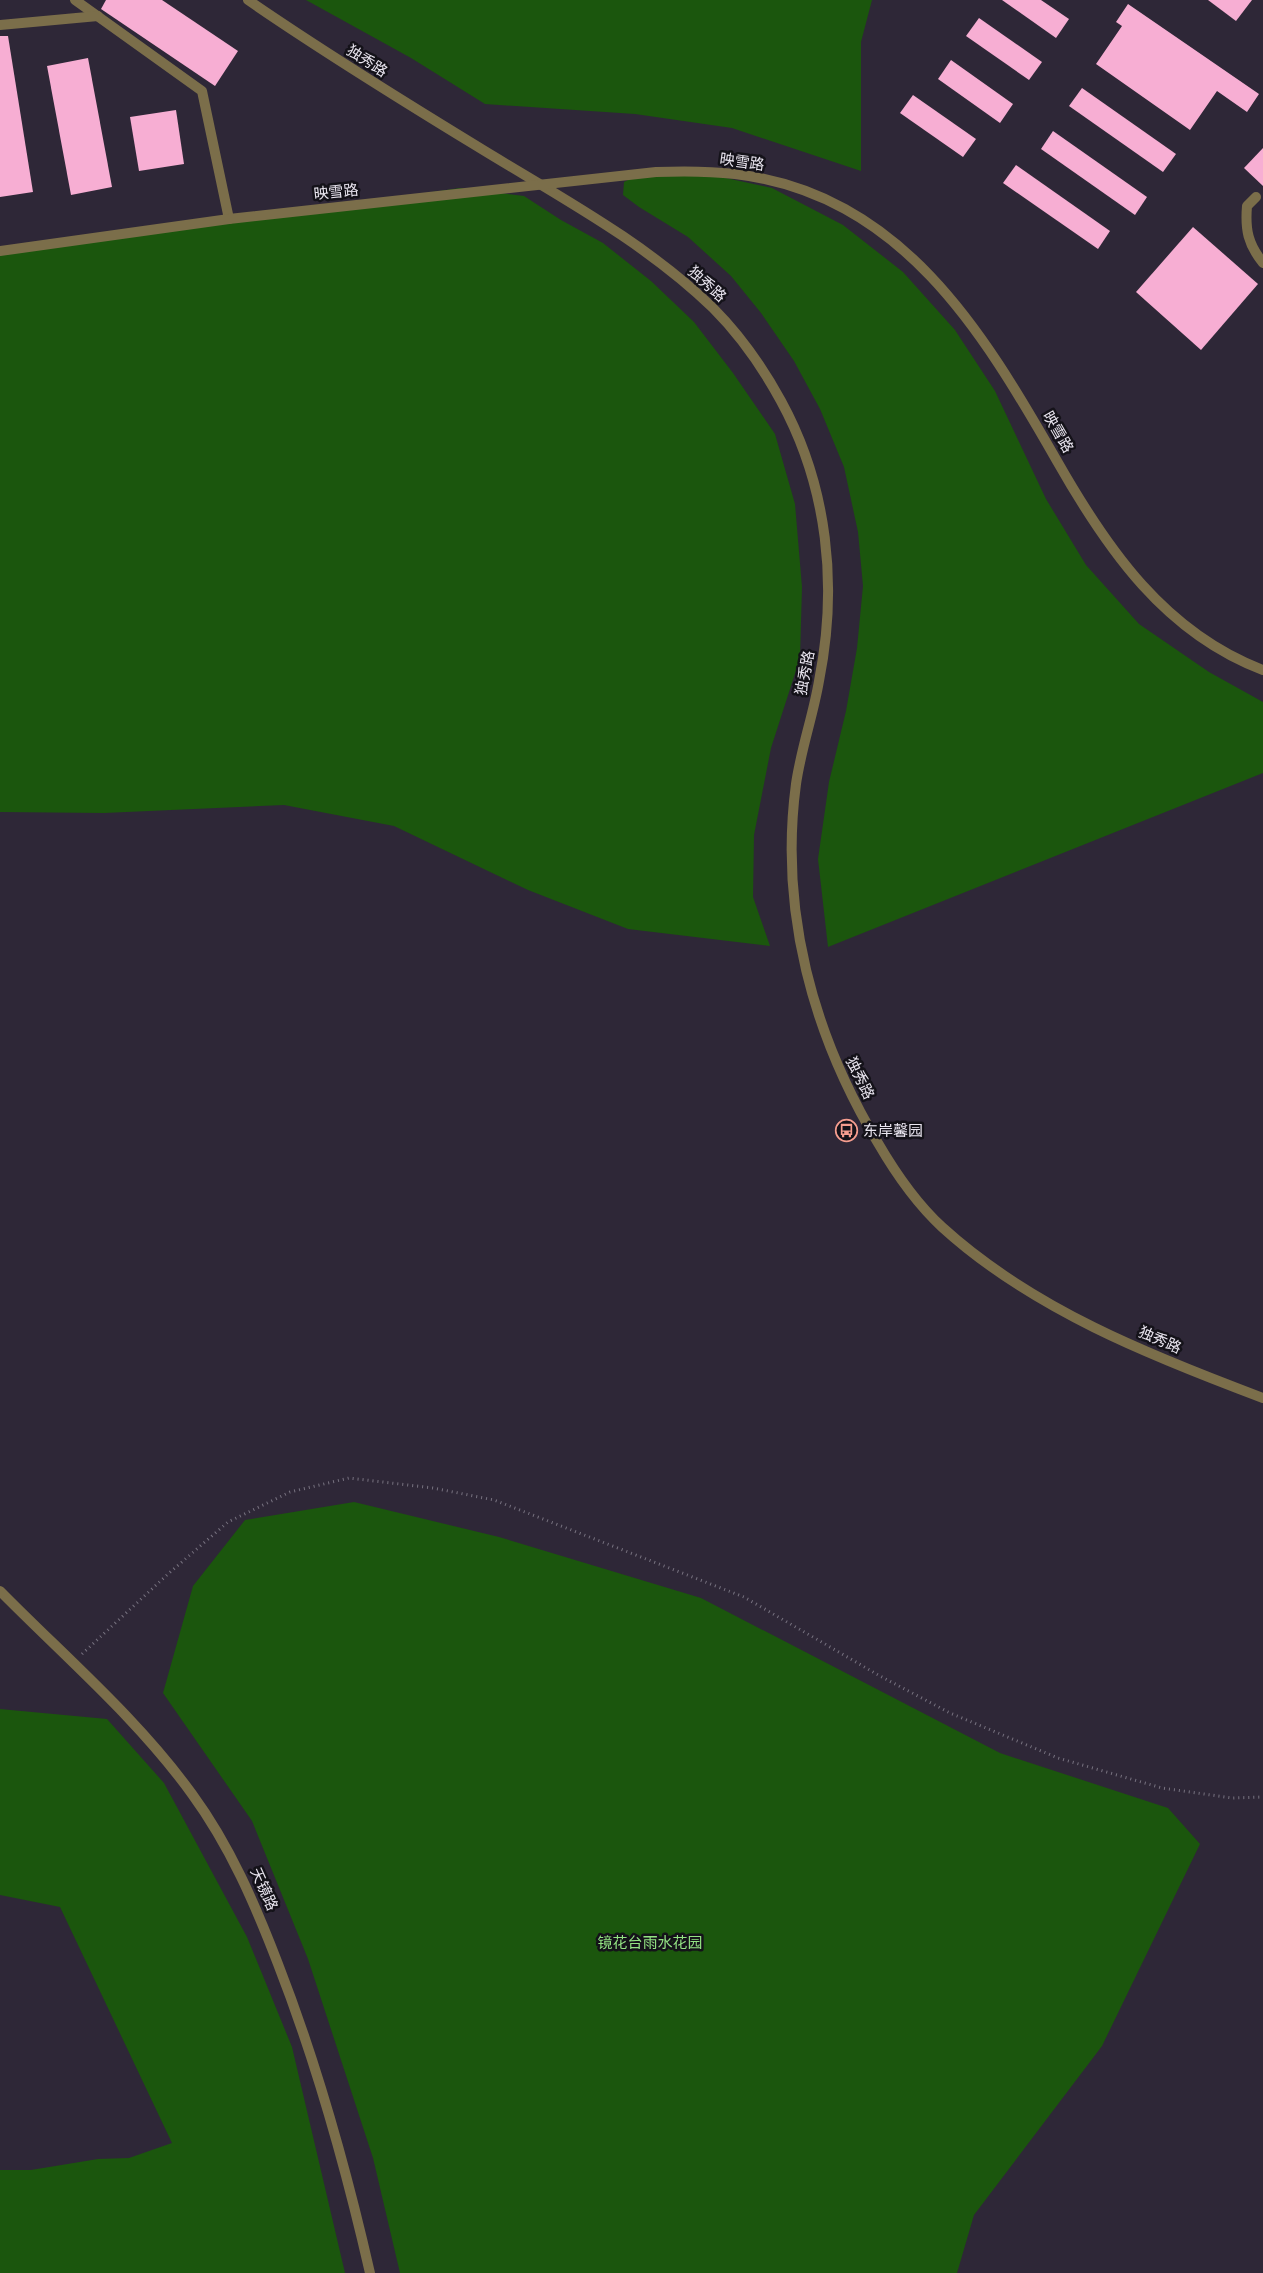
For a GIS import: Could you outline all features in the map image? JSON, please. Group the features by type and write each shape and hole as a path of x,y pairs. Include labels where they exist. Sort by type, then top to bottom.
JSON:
{"street":[{"path":"75,0 202,91 229,219"},
{"name":"独秀路","path":"248,0 389,93 539,185 650,257 713,308 740,338 769,381 790,419 808,463 818,495 826,538 828,613 819,686 796,784 791,846 794,907 800,946 820,1021 833,1056 866,1124 910,1192 944,1228 986,1262 1022,1286 1100,1330 1204,1376 1263,1398"},
{"path":"0,25 98,16"},
{"name":"映雪路","path":"0,251 229,219 656,172 696,171 736,174 802,190 835,204 868,222 924,267 969,320 1012,383 1099,532 1147,592 1168,613 1200,638 1238,659 1263,670"},
{"path":"1256,197 1247,206 1246,226 1253,250 1263,263"},
{"name":"天镜路","path":"0,1591 115,1704 167,1762 215,1828 236,1865 259,1914 315,2066 338,2145 370,2273"}],"path":[{"path":"73,1663 168,1574 228,1522 290,1492 349,1478 358,1479 433,1488 494,1500 744,1597 880,1676 950,1713 1058,1758 1162,1788 1232,1798 1263,1797"}],"green space":[{"path":"306,0 872,0 861,42 861,171 732,128 635,114 485,104 411,58"},
{"path":"698,172 772,188 843,225 903,272 955,330 995,391 1046,499 1086,565 1139,624 1209,672 1263,702 1263,773 828,947 818,859 829,782 846,711 857,648 863,586 858,532 844,467 820,409 794,361 761,313 731,276 688,237 623,195 624,182 636,176"},
{"path":"460,188 524,196 561,220 603,243 651,281 694,322 733,373 775,434 795,504 802,587 800,658 771,748 754,835 753,897 770,946 628,929 528,890 394,826 284,805 104,813 0,812 0,255"},
{"name":"镜花台雨水花园","path":"354,1502 499,1537 701,1598 1000,1753 1168,1808 1200,1844 1102,2046 974,2215 957,2273 400,2273 373,2158 308,1959 252,1821 163,1693 193,1586 245,1520"},
{"path":"0,1709 107,1719 164,1783 247,1937 292,2047 345,2273 0,2273 0,2170 31,2170 98,2159 129,2158 172,2143 60,1907 0,1895"}],"building":[{"path":"106,0 162,0 238,51 215,86 101,9"},
{"path":"1002,0 1041,0 1069,19 1056,38"},
{"path":"1208,0 1252,0 1236,21"},
{"path":"1128,4 1259,94 1247,112 1217,91 1190,130 1096,64 1122,26 1116,22"},
{"path":"979,18 1042,62 1029,80 966,36"},
{"path":"0,36 8,36 33,192 0,197"},
{"path":"88,58 112,187 71,195 47,66"},
{"path":"951,60 1013,104 1000,123 938,79"},
{"path":"1082,88 1176,154 1163,172 1069,106"},
{"path":"913,95 976,139 963,157 900,113"},
{"path":"176,110 184,164 139,171 130,117"},
{"path":"1053,131 1147,197 1135,215 1041,149"},
{"path":"1263,148 1263,186 1244,168"},
{"path":"1016,165 1110,231 1098,249 1003,183"},
{"path":"1193,227 1258,284 1201,350 1136,292"}],"place":[{"name":"东岸馨园","path":"847,1131"}]}
